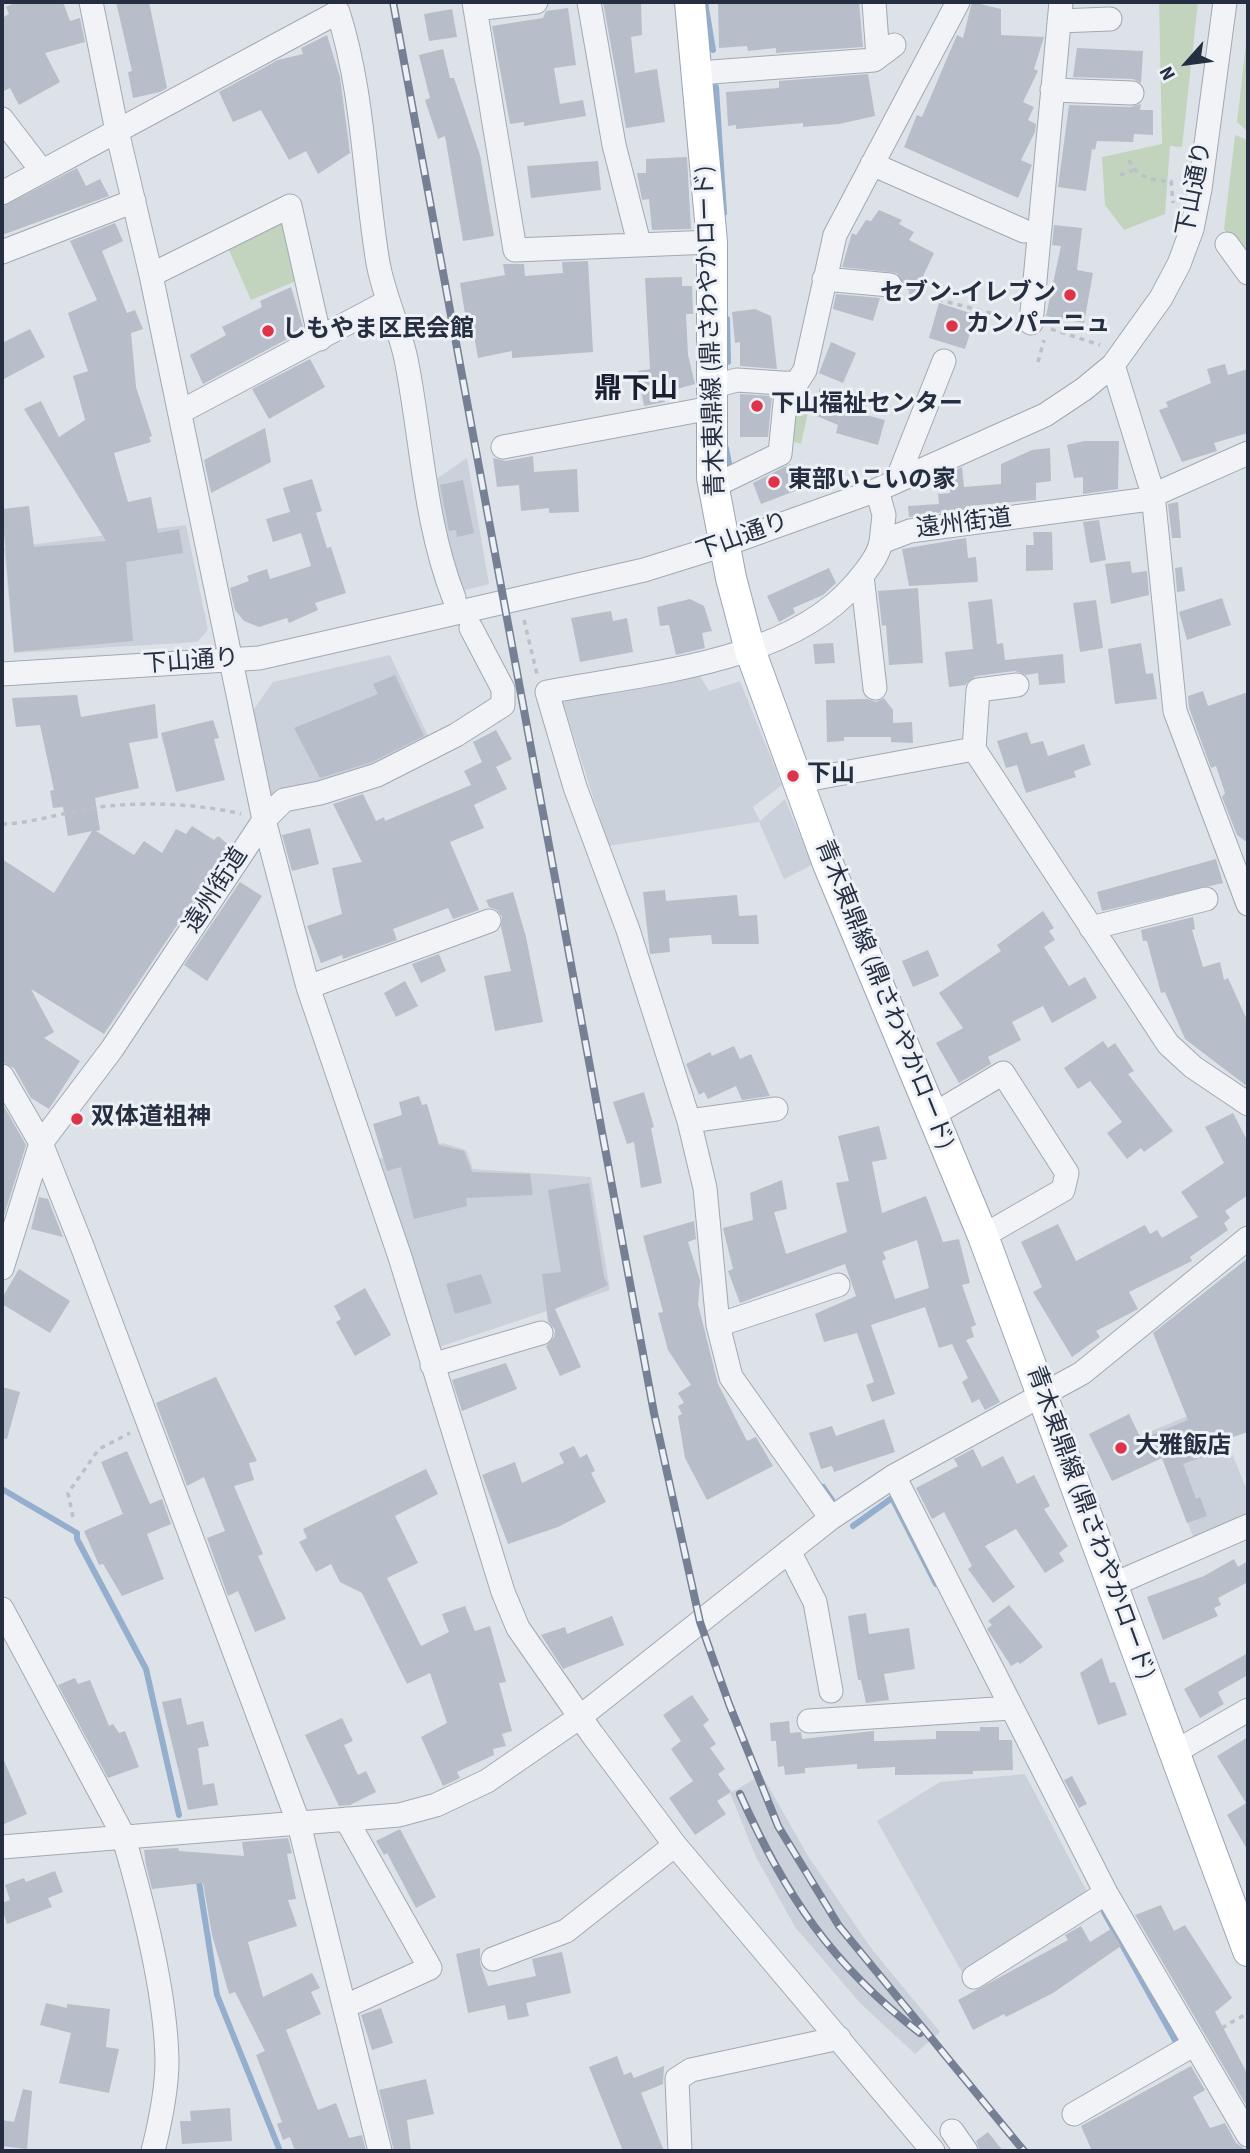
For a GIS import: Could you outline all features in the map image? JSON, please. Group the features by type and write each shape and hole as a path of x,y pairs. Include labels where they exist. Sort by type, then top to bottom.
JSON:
{"main road":[{"name":"青木東鼎線 (鼎さわやかロード)","path":"690,2 712,242 714,486 724,545 750,650 828,863 983,1236 1173,1753 1241,1909 1248,1951"}],"street":[{"path":"91,2 180,412 264,820 309,987 400,1257 503,1592 518,1628 580,1717 675,1844 933,2151"},
{"path":"536,2 475,6 515,250 712,242"},
{"path":"589,2 614,145 639,243"},
{"path":"698,73 874,60 886,51 874,2"},
{"path":"503,447 712,397 737,380 796,384 805,370 835,235 958,2"},
{"name":"下山通り","path":"2,674 230,662 599,582 724,545 887,485 1045,415 1084,389 1113,365 1161,298 1192,229 1225,2"},
{"path":"1031,323 1060,11 1110,19"},
{"path":"2,193 338,12 355,73 378,263 405,358 438,555 454,598"},
{"path":"1052,90 1132,93"},
{"path":"2,119 41,171"},
{"path":"872,164 1024,231"},
{"path":"2,252 134,201"},
{"path":"151,275 290,206 320,339"},
{"path":"1227,244 1248,273"},
{"path":"824,279 890,285"},
{"path":"180,412 387,302"},
{"path":"881,542 887,485 922,415 944,361"},
{"path":"1113,365 1153,494 1175,711 1248,904"},
{"path":"714,486 780,454 787,383"},
{"name":"遠州街道","path":"547,692 750,650 816,621 862,576 879,551 881,542 910,531 1070,512 1142,500 1248,453"},
{"path":"862,576 874,688"},
{"name":"遠州街道","path":"2,1268 41,1143 112,1049 264,820 284,800 320,793 377,775 456,736 503,705 503,689 471,628"},
{"path":"1017,685 978,690 974,749 1168,1044 1193,1067 1248,1104"},
{"path":"547,692 575,787 628,930 689,1121 705,1188 718,1325 731,1377 831,1518"},
{"path":"800,781 974,749"},
{"path":"1091,928 1206,899"},
{"path":"309,987 489,921"},
{"path":"931,1116 1003,1073 1067,1172 1063,1190 983,1236"},
{"path":"5,1089 41,1143 299,1824 380,2151"},
{"path":"689,1121 776,1109"},
{"path":"2,1847 123,1835 399,1815 436,1805 487,1781 580,1717 831,1518 894,1476 1083,1374 1248,1238"},
{"path":"718,1325 838,1285"},
{"path":"432,1365 541,1333"},
{"path":"894,1476 1106,1893 1248,2135"},
{"path":"1112,1585 1248,1526"},
{"path":"789,1551 815,1602 831,1690"},
{"path":"2,1609 123,1835 135,1874 161,2005 167,2062 153,2151"},
{"path":"809,1721 1011,1708"},
{"path":"1173,1753 1248,1710"},
{"path":"346,1819 430,1968 346,2006"},
{"path":"493,1959 566,1931 675,1844"},
{"path":"974,1977 1106,1893"},
{"path":"680,2151 677,2079 691,2070 839,2038"},
{"path":"1074,2114 1193,2045"},
{"path":"952,2131 967,2151"}],"path":[{"path":"1129,160 1134,170 1157,181 1171,181 1173,207"},
{"path":"1120,175 1134,170"},
{"path":"890,285 1031,323"},
{"path":"1038,362 1047,328 1098,344"},
{"path":"840,395 922,415"},
{"path":"524,618 539,682 547,692"},
{"path":"2,824 25,824 107,806 212,807 264,820"},
{"path":"73,1517 68,1493 99,1449 148,1424"},
{"path":"1193,2045 1248,2013"}],"shaded area":[{"path":"467,458 489,584 458,592 429,484"},
{"path":"186,525 208,630 197,642 14,653 4,548"},
{"path":"390,655 429,738 364,771 272,800 252,712 273,682"},
{"path":"700,676 709,691 740,681 782,785 753,807 760,821 785,799 812,865 784,879 759,822 609,846 561,697"},
{"path":"443,1143 466,1150 473,1169 591,1177 610,1290 436,1348 374,1160"},
{"path":"1213,1406 1248,1493 1248,1519 1195,1541 1151,1431"},
{"path":"1025,1774 1087,1892 963,1974 877,1821 940,1782"},
{"path":"762,1775 808,1856 871,1948 940,2032 915,2054 860,2003 795,1927 756,1857 730,1793"}],"green space":[{"path":"1159,2 1198,2 1182,147 1170,146 1165,214 1124,230 1105,205 1102,157 1162,144"},
{"path":"1248,27 1248,132 1237,122"},
{"path":"1235,135 1248,140 1248,262 1224,229"},
{"path":"288,220 303,278 251,300 228,248"},
{"path":"792,397 811,399 801,444 786,439"}],"building":[{"path":"16,2 63,2 70,21 80,18 85,42 45,53 60,82 19,105 10,88 2,92 2,18 9,14 6,7"},
{"path":"116,2 149,2 167,88 160,92 133,98 128,72 132,71"},
{"path":"603,2 641,2 642,35 631,37 635,73 657,69 665,122 626,128"},
{"path":"718,2 859,2 863,47 776,53 776,48 748,51 747,46 719,48"},
{"path":"972,2 1001,9 1001,35 1044,37 1034,69 1038,71 1023,102 1034,107 1028,120 1036,124 1035,132 1021,160 1032,165 1018,198 904,147 917,115 922,117 957,35 963,38"},
{"path":"568,8 576,65 554,68 560,104 583,100 586,116 524,126 524,122 510,124 492,26 543,18 546,11"},
{"path":"452,9 457,37 429,41 424,14"},
{"path":"327,35 340,77 350,153 318,174 306,151 289,160 261,110 233,122 219,92 278,60 303,54 301,48"},
{"path":"1077,48 1143,51 1141,83 1133,79 1073,77"},
{"path":"443,49 450,78 454,78 480,155 494,236 463,241 445,136 438,139 425,100 430,98 419,55"},
{"path":"868,74 875,116 839,124 803,127 803,123 736,129 736,125 728,126 726,92 779,88 779,81"},
{"path":"1141,104 1140,110 1153,110 1153,135 1134,134 1133,142 1097,141 1095,150 1092,149 1086,191 1058,187 1069,105 1131,107"},
{"path":"687,157 691,229 652,230 649,199 642,200 637,173 646,173 646,159"},
{"path":"598,161 601,190 531,198 527,166"},
{"path":"77,168 86,186 100,179 109,196 2,235 2,207"},
{"path":"879,210 902,220 899,224 914,232 909,240 934,253 915,293 904,288 897,273 842,267 852,233 856,235 866,220 871,221"},
{"path":"115,223 123,241 102,251 127,313 135,310 143,329 131,333 136,387 152,436 149,437 151,442 114,453 128,502 151,497 158,533 179,529 183,553 126,562 133,641 14,652 2,509 29,506 34,547 106,541 24,409 41,401 59,437 85,420 73,376 88,371 68,313 97,300 70,241"},
{"name":"セブン-イレブン","path":"1054,225 1082,228 1077,270 1093,273 1084,323 1046,316 1061,246 1052,245"},
{"path":"588,261 593,352 512,358 512,351 478,358 470,313 465,314 460,283 505,275 503,264 524,264 525,276 563,273 562,262"},
{"path":"682,277 682,286 692,286 693,314 686,314 688,355 695,384 663,393 665,402 644,406 638,371 650,369 645,278"},
{"name":"しもやま区民会館","path":"291,287 304,330 203,384 190,355 226,335 222,327 262,307 260,301"},
{"path":"836,294 880,298 873,321 833,309"},
{"name":"カンパーニュ","path":"939,303 976,315 965,349 929,338"},
{"path":"755,309 771,316 777,369 740,366 740,342 735,343 732,312"},
{"path":"30,329 45,357 2,380 2,343"},
{"path":"831,342 856,353 843,383 819,373"},
{"path":"310,359 325,387 269,419 252,389"},
{"path":"1225,364 1228,375 1248,369 1248,433 1214,443 1217,451 1182,462 1159,410 1168,407 1166,402 1211,383 1207,369"},
{"name":"下山福祉センター","path":"740,394 772,396 768,437 740,437"},
{"path":"804,399 885,420 878,445 836,433 838,425 800,409"},
{"path":"265,428 271,462 211,493 204,460"},
{"path":"1084,441 1119,441 1118,489 1083,494 1083,477 1074,478 1067,445"},
{"path":"1050,448 1051,481 1036,483 1036,500 966,506 967,509 909,517 908,506 939,504 938,494 950,493 951,472 962,467 964,487 1001,484 1001,464 1032,450"},
{"path":"533,456 534,472 577,469 579,512 549,513 549,508 521,511 519,485 497,487 493,458 506,461"},
{"name":"東部いこいの家","path":"790,464 800,489 761,504 753,483"},
{"path":"312,479 322,511 316,513 327,548 331,547 346,593 315,603 318,610 289,623 287,618 259,627 244,621 235,610 230,588 249,581 247,576 267,569 270,579 311,566 301,533 273,542 266,519 290,512 283,488"},
{"path":"463,480 474,533 457,537 456,530 449,531 440,485"},
{"path":"1178,502 1181,538 1172,538 1168,504"},
{"path":"1099,520 1106,560 1090,563 1083,522"},
{"path":"1033,532 1052,532 1053,570 1026,571 1026,545 1034,545"},
{"path":"966,538 968,558 976,557 978,582 909,586 902,549"},
{"path":"1130,561 1132,573 1147,571 1149,595 1111,604 1105,564"},
{"path":"1182,567 1185,591 1177,592 1175,568"},
{"path":"829,568 836,583 823,595 793,608 795,613 779,622 767,596"},
{"path":"918,588 923,663 889,665 886,625 882,626 878,591"},
{"path":"1222,598 1231,625 1187,640 1179,612"},
{"path":"690,599 704,606 712,631 702,633 705,648 676,655 669,625 660,626 657,607"},
{"path":"992,599 997,644 1003,643 1005,660 1063,654 1065,683 1039,685 1038,673 1026,675 1015,671 976,676 965,685 949,687 945,652 973,649 968,602"},
{"path":"1096,600 1103,648 1080,652 1073,603"},
{"path":"611,611 613,621 627,618 633,652 580,662 571,618"},
{"path":"833,643 835,663 815,664 813,644"},
{"path":"1141,643 1146,674 1153,673 1157,699 1115,704 1108,649"},
{"path":"395,675 424,736 372,762 320,778 294,728 378,694 373,684"},
{"path":"1203,691 1208,706 1248,692 1248,843 1237,835 1222,797 1225,793 1216,766 1211,768 1189,708 1188,696"},
{"path":"77,695 81,717 155,704 158,738 129,743 139,788 95,798 100,830 96,831 134,855 144,841 162,853 176,829 186,834 192,826 214,840 218,836 230,846 104,1034 31,989 54,1032 44,1038 80,1061 49,1109 31,1098 14,1068 2,1062 2,859 54,893 92,831 68,836 63,807 53,808 50,791 54,790 40,725 16,727 12,698"},
{"path":"884,698 893,710 893,723 912,722 913,743 891,742 891,737 844,737 844,741 827,742 826,700 867,699 876,702"},
{"path":"213,720 219,738 214,739 225,780 176,792 161,733"},
{"path":"496,730 512,759 496,767 507,789 474,805 484,828 450,842 479,910 453,919 448,908 393,929 397,940 343,959 342,955 321,963 307,926 342,914 332,868 362,862 333,804 363,794 376,821 384,817 385,821 471,785 464,771 482,762 473,742"},
{"path":"1027,732 1031,744 1043,741 1048,756 1084,744 1091,765 1074,771 1076,777 1026,793 1017,765 1006,768 997,741"},
{"path":"310,828 319,864 292,871 282,835"},
{"path":"1216,859 1223,883 1102,911 1097,892"},
{"path":"240,882 262,896 207,981 184,965"},
{"path":"665,890 666,901 737,895 739,916 757,915 759,944 712,944 711,935 669,938 670,952 650,954 643,892"},
{"path":"513,892 526,937 543,1022 495,1031 484,976 511,971 501,927 502,917 497,910 489,907 486,900"},
{"path":"1043,911 1054,928 1049,931 1055,940 1044,947 1069,986 1085,977 1097,998 1052,1023 1043,1006 1012,1022 1021,1040 988,1057 991,1064 959,1083 936,1043 963,1028 939,993 1001,951 997,945"},
{"path":"1193,917 1195,929 1192,930 1203,967 1220,962 1224,980 1228,978 1248,1022 1248,1087 1185,1039 1165,992 1161,993 1147,941 1143,941 1141,930"},
{"path":"928,950 939,976 913,987 902,961"},
{"path":"439,954 446,971 421,983 412,964"},
{"path":"405,981 418,1006 396,1017 384,993"},
{"path":"1103,1041 1108,1048 1115,1043 1134,1071 1128,1074 1173,1131 1144,1152 1141,1148 1127,1159 1107,1133 1122,1122 1090,1081 1078,1089 1064,1068"},
{"path":"734,1046 740,1059 751,1054 770,1096 742,1100 736,1086 708,1099 704,1092 699,1095 686,1064 710,1052 712,1056"},
{"path":"644,1092 654,1127 651,1128 662,1183 641,1188 634,1142 627,1144 613,1102"},
{"path":"419,1096 422,1105 427,1104 439,1145 464,1151 472,1172 530,1174 533,1195 466,1198 467,1206 414,1219 401,1167 387,1171 373,1124 402,1115 399,1102"},
{"path":"2,1103 26,1145 3,1219 2,1219"},
{"path":"1233,1113 1248,1142 1248,1195 1225,1211 1230,1218 1224,1223 1228,1230 1190,1257 1192,1261 1129,1292 1138,1309 1096,1331 1100,1337 1072,1357 1033,1292 1042,1287 1021,1242 1058,1224 1076,1261 1145,1225 1150,1234 1157,1230 1162,1238 1198,1217 1181,1192 1224,1163 1205,1127"},
{"path":"879,1126 887,1159 872,1162 882,1213 926,1196 943,1242 959,1239 970,1283 962,1285 976,1325 971,1327 974,1337 966,1340 1000,1402 985,1410 979,1399 972,1403 962,1382 968,1378 952,1344 939,1348 925,1307 871,1325 895,1394 872,1402 866,1385 874,1382 857,1333 824,1342 815,1314 856,1296 845,1264 740,1303 728,1271 733,1269 723,1228 753,1220 750,1193 782,1180 787,1209 774,1212 786,1254 847,1232 836,1183 849,1181 838,1136","holes":["917,1240 929,1288 895,1299 882,1261 886,1259 883,1252"]},
{"path":"589,1183 604,1277 608,1285 555,1309 581,1367 560,1376 546,1346 554,1337 555,1330 548,1321 542,1274 561,1272 548,1190"},
{"path":"39,1197 48,1199 63,1237 31,1229"},
{"path":"694,1221 696,1239 688,1242 700,1280 698,1304 718,1384 747,1441 756,1437 773,1466 707,1500 685,1458 678,1416 682,1414 678,1406 684,1403 678,1393 691,1385 668,1350 658,1313 663,1312 643,1236"},
{"path":"1248,1258 1248,1432 1221,1441 1222,1445 1210,1450 1211,1454 1183,1464 1196,1499 1200,1497 1207,1516 1187,1523 1162,1458 1112,1481 1089,1434 1129,1414 1141,1439 1188,1420 1153,1333"},
{"path":"19,1269 70,1301 50,1333 2,1304 2,1298"},
{"path":"481,1274 492,1303 455,1314 446,1284"},
{"path":"365,1288 391,1335 355,1356 336,1322 341,1319 334,1306"},
{"path":"506,1363 517,1389 462,1411 452,1380"},
{"path":"216,1377 257,1461 249,1463 254,1480 234,1486 263,1554 258,1556 286,1619 255,1632 238,1591 228,1596 207,1538 225,1531 204,1477 187,1486 156,1403"},
{"path":"2,1387 20,1392 7,1439 2,1438"},
{"path":"884,1419 895,1452 834,1472 832,1466 821,1469 809,1433 832,1426 836,1436"},
{"path":"574,1446 580,1458 587,1454 595,1471 591,1473 606,1502 558,1527 508,1544 482,1475 515,1462 522,1483 564,1463 559,1453"},
{"path":"973,1449 982,1467 1003,1456 1017,1484 1034,1475 1050,1506 1044,1509 1068,1546 1059,1553 1064,1561 1045,1573 1016,1529 985,1546 1015,1587 993,1603 968,1569 972,1566 944,1512 932,1519 916,1488 958,1466 954,1459"},
{"path":"127,1451 150,1504 162,1499 171,1524 147,1534 164,1579 122,1596 103,1564 99,1565 84,1531 123,1514 101,1462"},
{"path":"426,1469 438,1494 395,1516 418,1563 387,1578 421,1646 449,1632 442,1614 465,1606 475,1631 490,1626 506,1682 499,1683 512,1731 502,1734 506,1746 493,1749 494,1755 457,1772 460,1778 443,1786 421,1737 447,1723 430,1673 407,1684 362,1593 340,1582 331,1564 316,1572 299,1542 307,1538 303,1529"},
{"path":"1234,1559 1238,1567 1248,1561 1248,1582 1218,1598 1221,1605 1214,1608 1218,1616 1163,1640 1147,1597 1204,1576"},
{"path":"1009,1605 1043,1647 1020,1664 1018,1662 1011,1666 987,1629 992,1625 988,1621"},
{"path":"866,1613 869,1634 909,1628 915,1669 884,1674 889,1700 866,1703 861,1680 858,1680 848,1616"},
{"path":"612,1616 624,1645 563,1669 541,1635 565,1627 567,1634"},
{"path":"1248,1653 1248,1675 1218,1692 1224,1704 1200,1718 1184,1689"},
{"path":"1102,1658 1110,1683 1115,1682 1127,1715 1098,1725 1080,1673"},
{"path":"75,1678 78,1684 90,1680 109,1726 113,1724 119,1733 125,1731 139,1767 108,1778 58,1685"},
{"path":"692,1695 709,1720 703,1725 716,1744 710,1748 725,1769 718,1774 731,1792 717,1801 726,1814 695,1835 669,1798 693,1781 671,1749 681,1741 663,1715"},
{"path":"181,1698 187,1725 203,1721 209,1746 198,1748 203,1785 214,1783 218,1805 188,1810 162,1702"},
{"path":"342,1718 353,1741 344,1745 358,1775 366,1771 376,1792 350,1805 339,1806 305,1735"},
{"path":"789,1721 790,1733 801,1732 802,1739 874,1731 874,1741 936,1739 936,1731 980,1731 980,1727 999,1727 999,1740 1012,1740 1013,1770 973,1771 973,1774 895,1775 895,1767 857,1769 857,1764 805,1768 805,1773 785,1775 784,1766 778,1767 776,1741 771,1741 770,1723"},
{"path":"1248,1737 1248,1851 1227,1815 1246,1803 1217,1756"},
{"path":"2,1756 27,1814 2,1825"},
{"path":"1072,1776 1087,1804 1079,1808 1064,1780"},
{"path":"400,1829 436,1897 416,1908 387,1853 384,1855 376,1841"},
{"path":"288,1838 292,1853 287,1854 296,1899 288,1900 297,1926 248,1942 263,1997 312,1973 320,1988 311,1992 321,2014 286,2030 318,2110 336,2103 349,2138 362,2135 366,2151 295,2151 290,2137 283,2140 277,2124 282,2122 256,2055 265,2051 235,1992 229,1994 212,1935 203,1883 152,1889 146,1865 144,1850 178,1848 179,1851 244,1856 242,1842"},
{"path":"55,1871 63,1892 48,1898 52,1907 7,1924 2,1903 10,1900 5,1885 24,1878 26,1882"},
{"path":"1161,1905 1174,1931 1185,1925 1232,1998 1215,2012 1248,2075 1248,2108 1135,1915"},
{"path":"1081,1926 1090,1942 1111,1929 1121,1946 1053,1993 973,2030 958,2000 1068,1940 1065,1935"},
{"path":"480,1948 480,1963 488,1986 536,1976 532,1959 562,1952 571,1993 526,2003 529,2016 508,2020 505,2005 468,2013 456,1954"},
{"path":"46,2003 67,2008 67,2004 110,2009 106,2047 119,2049 109,2093 59,2083 71,2033 40,2025"},
{"path":"381,2008 393,2043 372,2050 361,2015"},
{"path":"617,2056 624,2075 631,2072 634,2078 664,2066 663,2084 641,2093 664,2151 623,2151 589,2067"},
{"path":"1191,2066 1205,2090 1193,2097 1210,2128 1225,2123 1236,2143 1248,2151 1092,2151 1081,2126"},
{"path":"426,2079 434,2114 407,2120 411,2151 394,2151 379,2090"},
{"path":"23,2089 32,2091 27,2149 2,2146 2,2120 14,2122"},
{"path":"230,2108 232,2141 182,2144 180,2121 191,2121 190,2111"},
{"path":"988,2132 1003,2151 980,2151 976,2141"}],"waterway":[{"path":"705,2 713,50"},
{"path":"716,87 724,213"},
{"path":"727,319 728,362"},
{"path":"726,448 730,468 734,466"},
{"path":"823,1487 832,1500"},
{"path":"2,1489 77,1533 77,1539 146,1669 179,1815"},
{"path":"853,1526 892,1498 936,1584"},
{"path":"198,1876 217,1995 280,2151"},
{"path":"1104,1912 1176,2042"}],"railway":[{"path":"393,2 654,1413 700,1622 729,1704 778,1826 839,1926 1024,2151"},
{"path":"740,1794 775,1864 814,1926 861,1981 920,2033"}],"place":[{"name":"セブン-イレブン","path":"1070,295"},
{"name":"カンパーニュ","path":"952,326"},
{"name":"しもやま区民会館","path":"268,331"},
{"name":"下山福祉センター","path":"757,406"},
{"name":"東部いこいの家","path":"774,482"},
{"name":"下山","path":"793,776"},
{"name":"双体道祖神","path":"77,1119"},
{"name":"大雅飯店","path":"1121,1448"}],"district":[{"name":"鼎下山","path":"636,391"}]}
